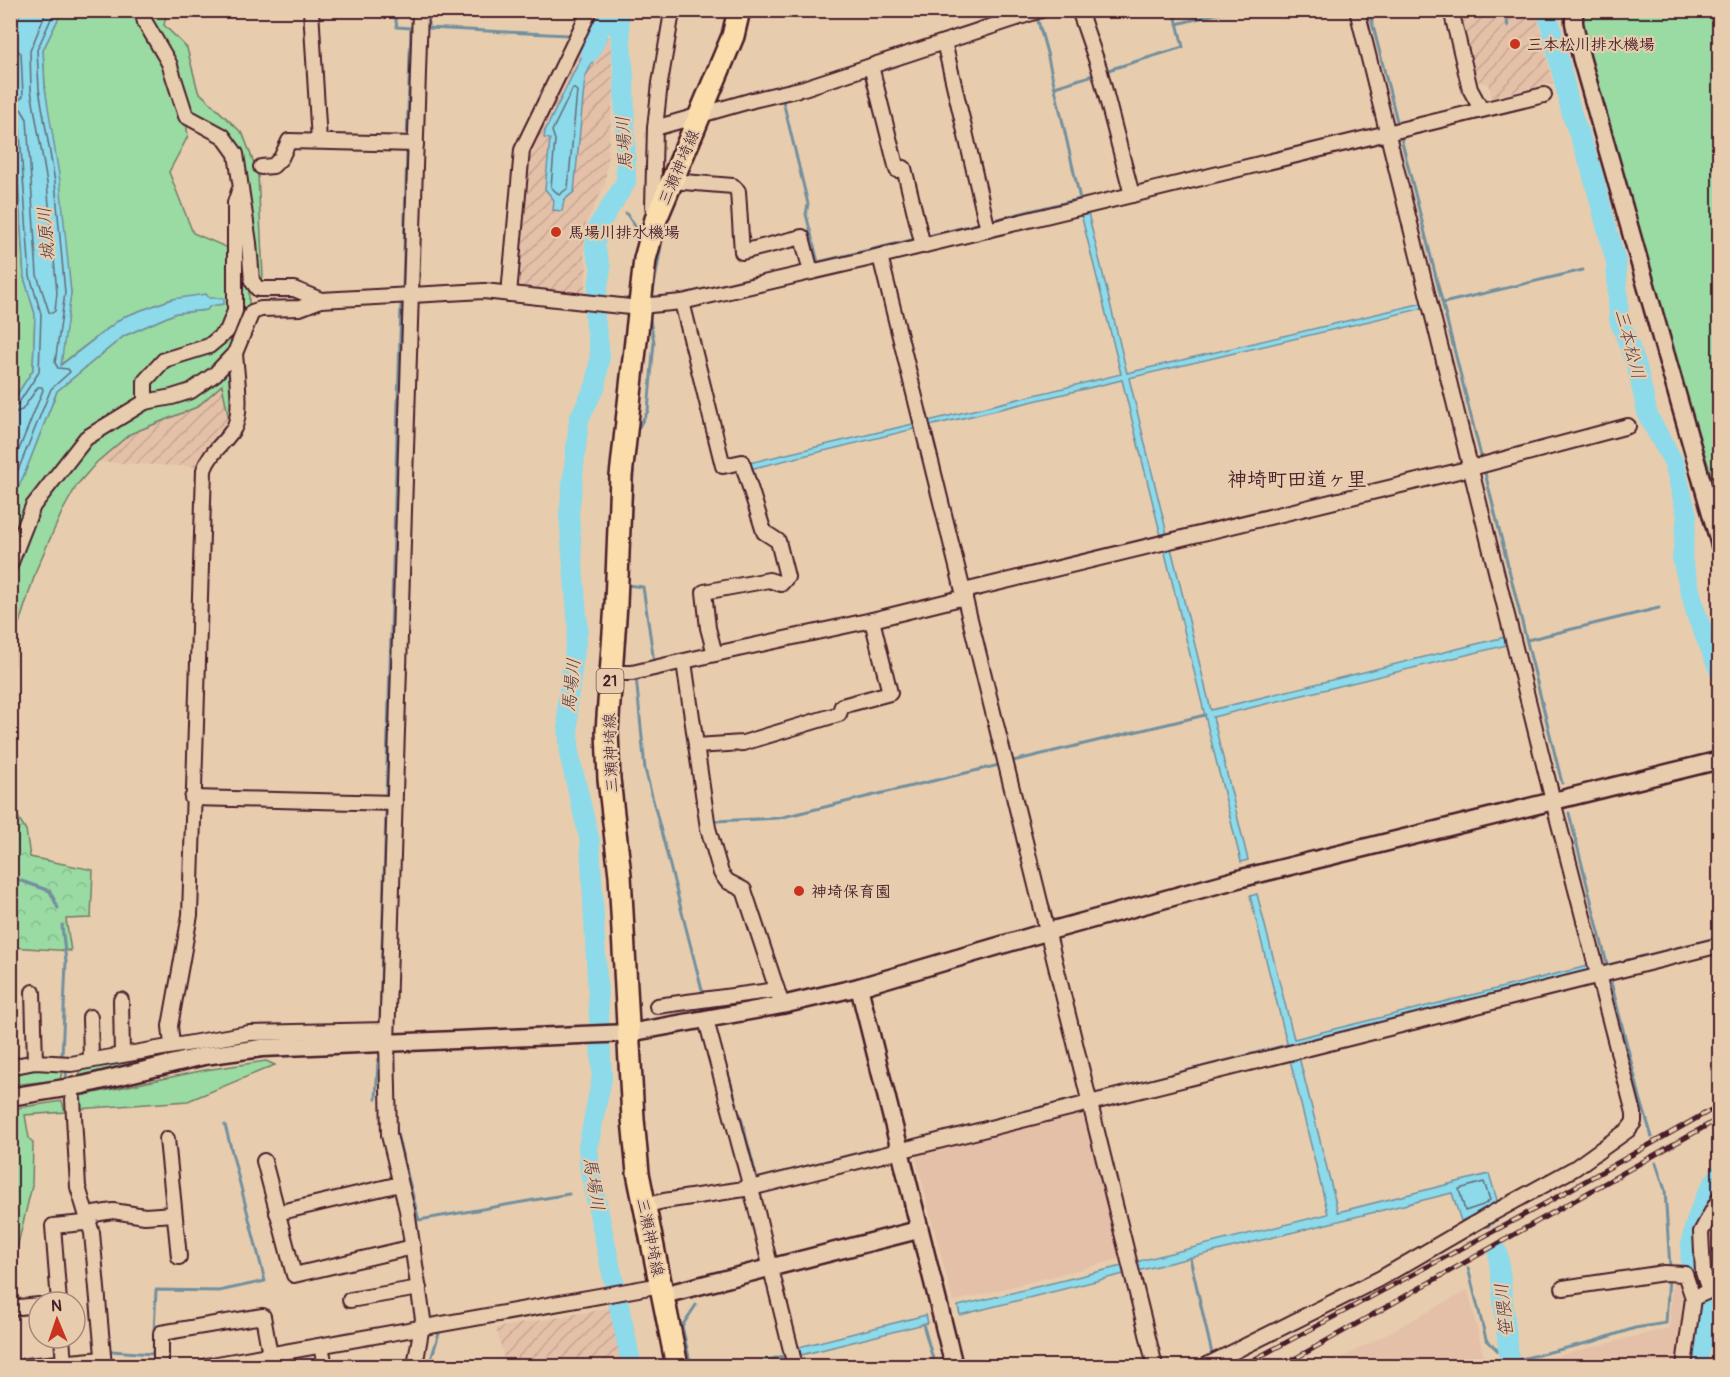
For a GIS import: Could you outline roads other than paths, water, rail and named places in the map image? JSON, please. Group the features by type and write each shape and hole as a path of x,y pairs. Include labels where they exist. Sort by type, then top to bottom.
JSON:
{"main road":[{"name":"三瀬神埼線","path":"677,1366 643,1206 621,1033 620,875 609,779 607,731 616,604 621,476 645,259 656,219 733,36 739,10"}],"street":[{"path":"142,10 145,22 169,63 186,117 223,136 236,154 252,281 258,289 294,289 321,300"},
{"path":"310,10 319,141"},
{"path":"415,1366 423,1328 407,1209 389,1135 387,1037 420,10"},
{"path":"509,294 522,150 590,10"},
{"path":"656,219 652,206 655,128 671,18 675,10"},
{"path":"655,128 804,88 1041,10"},
{"path":"1079,10 1099,68 1132,195"},
{"path":"1211,1363 1362,1289 1575,1168 1628,1130 1634,1122 1606,974 1553,801 1479,466 1395,131 1357,10"},
{"path":"1451,10 1470,89 1481,109"},
{"path":"1574,10 1574,23 1581,57 1719,545"},
{"path":"944,42 988,230"},
{"path":"871,66 897,170 904,168 923,246"},
{"path":"10,565 33,506 86,438 144,402 191,391 215,374 235,352 252,312 261,309 300,308 321,300 484,291 630,307 682,302 923,246 1544,95"},
{"path":"261,167 273,166 281,158 289,141 416,144"},
{"path":"671,181 734,186 738,191 742,252 802,237 811,272"},
{"path":"144,402 145,381 164,360 209,346 227,331 236,311 235,202 241,184"},
{"path":"880,256 1087,1103 1155,1366"},
{"path":"682,302 723,466 742,462 765,532 778,541 787,578 780,584 769,580 704,592 708,628 715,654"},
{"path":"172,1046 170,1026 190,915 204,470 208,458 234,428 238,415 235,352"},
{"path":"611,673 632,673 872,620 964,594 1479,466 1628,426"},
{"path":"696,746 743,743 839,714 842,706 890,693 872,620"},
{"path":"684,662 708,828 721,873 727,881 744,890 779,998"},
{"path":"657,1006 779,998 858,987 1242,878 1719,760"},
{"path":"192,798 395,803"},
{"path":"643,1206 751,1188 1719,945"},
{"path":"858,987 954,1366"},
{"path":"33,992 35,1062"},
{"path":"10,1065 35,1062 71,1070 91,1060 249,1033 387,1037 621,1033 706,1020 779,998"},
{"path":"121,1000 122,1055"},
{"path":"90,1017 91,1060"},
{"path":"706,1020 795,1366"},
{"path":"10,1097 83,1085 216,1055 262,1048 387,1037"},
{"path":"26,1366 100,1362 92,1233 84,1223 78,1187 73,1099"},
{"path":"167,1139 178,1257"},
{"path":"264,1161 294,1275 413,1247"},
{"path":"277,1213 400,1184"},
{"path":"1692,1298 1709,1291 1703,1272 1701,1232 1719,1197"},
{"path":"58,1290 53,1226 84,1223 94,1214 112,1210 145,1216 174,1214"},
{"path":"206,1366 627,1292 662,1290 771,1268 918,1230"},
{"path":"1563,1288 1669,1272 1685,1274 1692,1298 1684,1366"},
{"path":"350,1300 419,1288"},
{"path":"10,1308 27,1306"},
{"path":"160,1366 161,1333 263,1316 270,1355"},
{"path":"321,1346 325,1366"},
{"path":"63,1350 64,1363"}],"water":[{"name":"城原川","path":"21,11 62,11 43,50 45,88 60,181 71,293 61,365 123,317 172,299 206,294 209,298 224,298 224,304 210,306 207,310 176,313 124,336 57,391 11,504 11,404 33,370 35,314 24,277 15,130 10,98 11,35"},
{"path":"597,25 606,34 585,78 574,192 564,200 562,211 553,210 554,200 545,189 550,139 544,138 545,131"},
{"path":"1088,213 1127,373 1423,303 1424,308 1129,378 1167,534 1161,536 1122,380 929,426 928,421 1121,374 1081,214"},
{"path":"913,424 914,429 750,469 749,463"},
{"path":"1171,548 1211,710 1505,637 1507,645 1213,717 1248,860 1241,862 1164,549"},
{"path":"1257,894 1294,1039 1588,966 1590,972 1288,1047 1250,896"},
{"path":"1299,1057 1338,1212 1489,1174 1498,1203 1488,1208 1493,1224 1488,1227 1482,1211 1461,1221 1452,1193 1137,1271 1135,1262 1328,1214 1290,1060"},
{"path":"1122,1266 1124,1274 960,1315 958,1306"},
{"path":"926,1315 928,1323 801,1355 799,1347"}],"waterway":[{"path":"317,10 342,10"},
{"path":"394,10 397,27 411,28 407,139"},
{"path":"428,10 428,28 568,35"},
{"path":"590,52 608,10"},
{"name":"馬場川","path":"618,10 624,76 626,182 597,228 595,248 601,268 594,311 600,355 596,385 579,419 569,515 578,628 567,705 570,758 590,842 602,1077 588,1147 590,1172 632,1366"},
{"path":"1108,70 1183,47 1174,10"},
{"path":"1177,24 1231,10"},
{"path":"1369,10 1398,125"},
{"path":"1505,10 1508,26"},
{"name":"三本松川","path":"1547,10 1572,115 1590,165 1616,262 1619,319 1637,367 1648,416 1674,463 1687,515 1682,559 1697,617 1720,672"},
{"path":"993,220 1080,199 1037,17"},
{"path":"1055,87 1093,75"},
{"path":"783,101 808,204 806,214 818,262 916,239"},
{"path":"1400,134 1482,460"},
{"path":"403,287 407,149"},
{"path":"616,199 621,206"},
{"path":"626,213 637,229"},
{"path":"928,236 981,223"},
{"path":"653,292 661,246"},
{"path":"1443,303 1583,270"},
{"path":"386,796 401,304"},
{"path":"636,432 648,411 654,342 650,320"},
{"path":"634,456 627,585 643,587 654,662"},
{"path":"1484,469 1562,783"},
{"path":"1527,640 1659,608"},
{"path":"636,676 645,769 702,990"},
{"path":"1013,761 1205,715"},
{"path":"715,821 779,818 999,765"},
{"path":"380,1018 386,811"},
{"path":"1569,813 1608,968"},
{"path":"10,877 50,891 58,908"},
{"path":"62,925 66,962 62,1057"},
{"path":"1608,965 1720,937"},
{"path":"1610,978 1652,1137"},
{"path":"1092,1095 1287,1045"},
{"path":"376,1099 378,1060"},
{"path":"724,1060 737,1104"},
{"path":"66,1072 67,1082"},
{"path":"972,1125 1079,1098"},
{"path":"395,1112 397,1134 419,1220 569,1194"},
{"path":"740,1114 757,1179 787,1171"},
{"path":"111,1351 153,1354 156,1290 219,1291 265,1281 225,1125"},
{"path":"913,1140 964,1127"},
{"path":"796,1169 878,1148"},
{"path":"1656,1163 1665,1190 1670,1268"},
{"name":"三本松川","path":"1697,1366 1703,1336 1704,1306 1692,1271 1691,1246 1701,1207 1720,1174"},
{"path":"73,1194 80,1219"},
{"path":"86,1237 96,1356"},
{"name":"笹隈川","path":"1498,1253 1510,1366"},
{"path":"1190,1258 1213,1358"},
{"path":"1468,1268 1486,1339 1509,1362 1595,1341 1635,1328 1666,1323 1669,1277"},
{"path":"691,1366 682,1326 696,1305"},
{"path":"923,1324 935,1366"},
{"path":"429,1366 440,1330"},
{"path":"746,1366 787,1355"}],"railway":[{"path":"1242,1366 1548,1202 1720,1105"},
{"path":"1282,1366 1720,1118"}],"place":[{"name":"三本松川排水機場","path":"1515,44"},
{"name":"馬場川排水機場","path":"556,232"},
{"name":"神埼保育園","path":"799,891"}],"district":[{"name":"神埼町田道ヶ里","path":"1297,479"}]}
